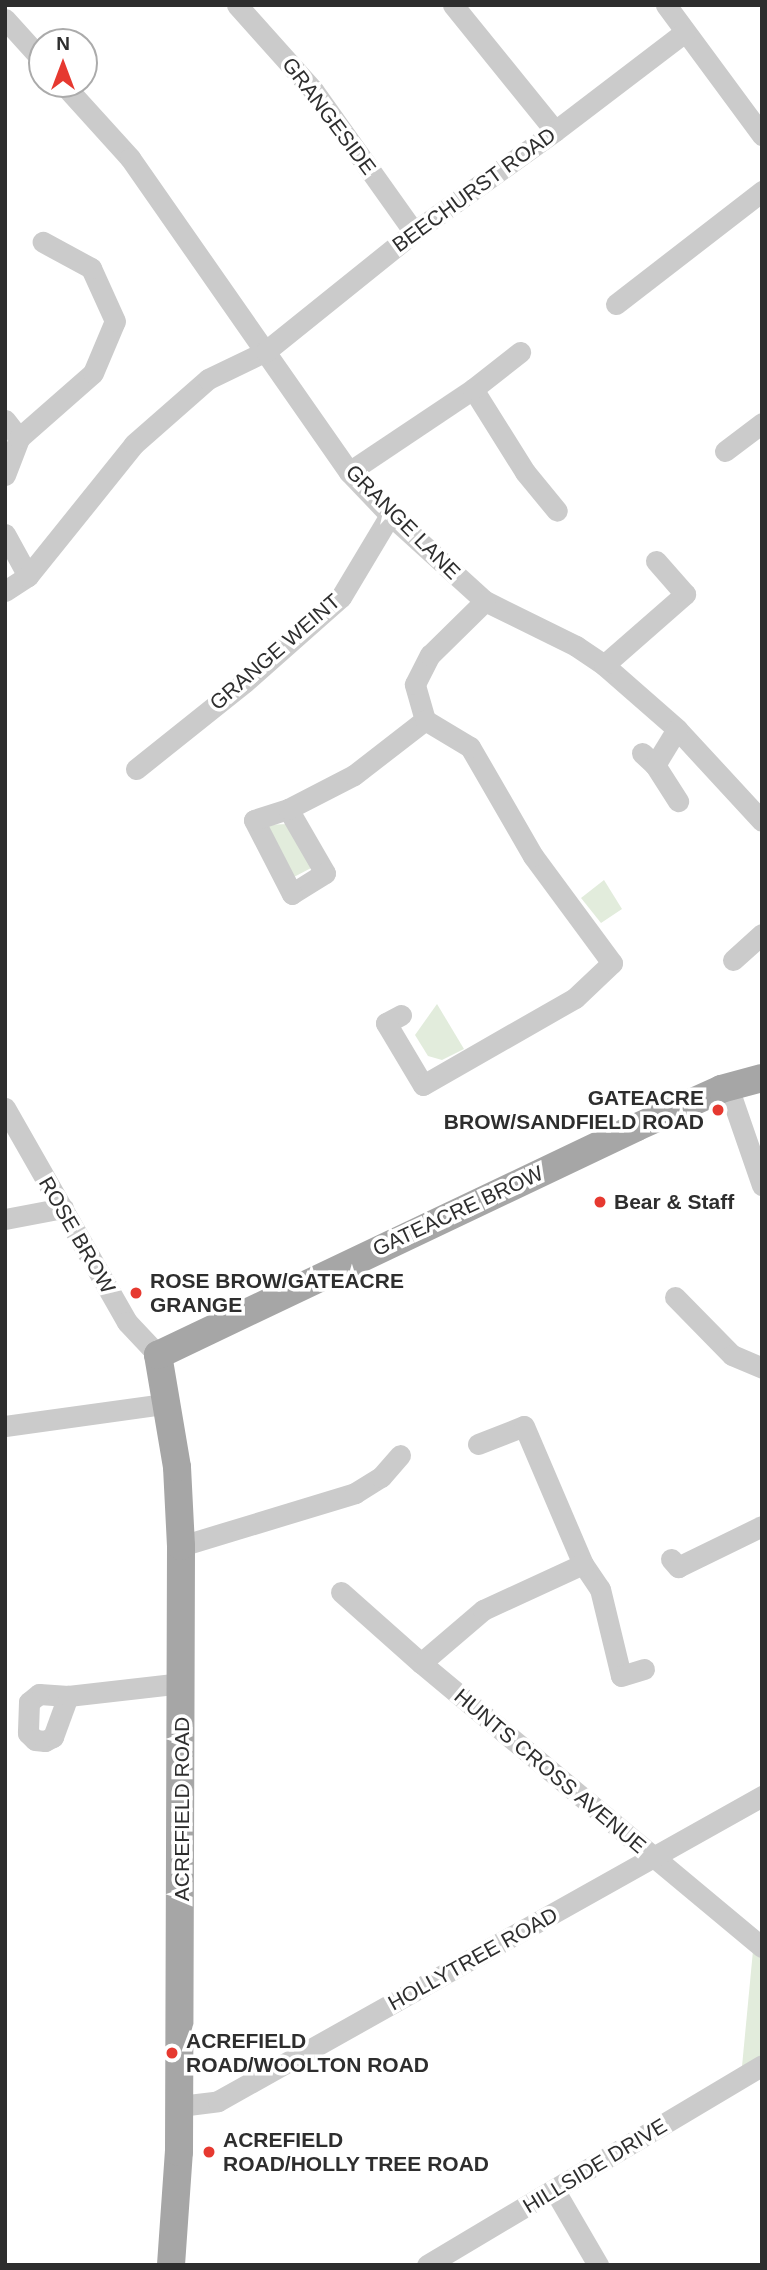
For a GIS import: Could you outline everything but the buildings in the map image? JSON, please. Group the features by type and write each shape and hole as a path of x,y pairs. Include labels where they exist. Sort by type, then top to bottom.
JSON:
{"main road":[{"name":"GATEACRE BROW","path":"158,1355 199,1333 728,1087 762,1078"},
{"name":"ACREFIELD ROAD","path":"158,1355 164,1404 177,1468 181,1546 180,2106 172,2265"}],"street":[{"name":"GRANGESIDE","path":"237,5 313,90 414,232"},
{"path":"453,5 555,131"},
{"path":"666,5 762,135"},
{"path":"5,19 28,44"},
{"name":"BEECHURST ROAD","path":"5,591 28,576 134,444 208,379 266,351 414,232 555,131 685,32"},
{"name":"GRANGE LANE","path":"76,98 130,158 349,472 390,515 485,601 576,646 604,665 677,729 762,821"},
{"path":"616,304 762,191"},
{"path":"5,475 19,438 93,373 115,321 91,268 43,242"},
{"path":"349,472 473,389 520,352"},
{"path":"473,389 525,472 557,511"},
{"path":"5,420 19,438"},
{"path":"725,451 762,424"},
{"name":"GRANGE WEINT","path":"136,769 245,682 341,597 390,515"},
{"path":"5,534 28,576"},
{"path":"604,665 685,594 656,561"},
{"path":"401,1015 386,1023 423,1084 575,998 612,963 533,856 470,747 425,720 415,684 430,655 485,601"},
{"path":"288,809 354,775 425,720"},
{"path":"677,729 648,759 678,802"},
{"path":"733,960 762,934"},
{"path":"728,1087 762,1185"},
{"name":"ROSE BROW","path":"5,1108 127,1322 158,1355"},
{"path":"5,1219 63,1208"},
{"path":"675,1297 732,1354 762,1368"},
{"path":"5,1426 164,1404"},
{"path":"478,1444 524,1426 583,1564 600,1589 623,1684 644,1669"},
{"path":"181,1546 355,1493 382,1477 400,1455"},
{"path":"671,1559 678,1567 762,1526"},
{"path":"421,1663 484,1610 583,1564"},
{"name":"HUNTS CROSS AVENUE","path":"341,1592 421,1663 762,1947"},
{"path":"68,1696 182,1683"},
{"name":"HOLLYTREE ROAD","path":"180,2106 218,2101 762,1796"},
{"name":"HILLSIDE DRIVE","path":"427,2265 762,2065"},
{"path":"555,2191 598,2265"}],"green space":[{"path":"288,824 313,867 292,878 265,825"},
{"path":"604,880 622,909 601,923 581,898"},
{"path":"437,1004 464,1049 442,1060 428,1056 415,1035"},
{"path":"754,1940 762,1947 762,2065 741,2077"}],"place":[{"name":"GATEACRE BROW/SANDFIELD ROAD","path":"718,1110"},
{"name":"Bear & Staff","path":"600,1202"},
{"name":"ROSE BROW/GATEACRE GRANGE","path":"136,1293"},
{"name":"ACREFIELD ROAD/WOOLTON ROAD","path":"172,2053"},
{"name":"ACREFIELD ROAD/HOLLY TREE ROAD","path":"209,2152"}]}
